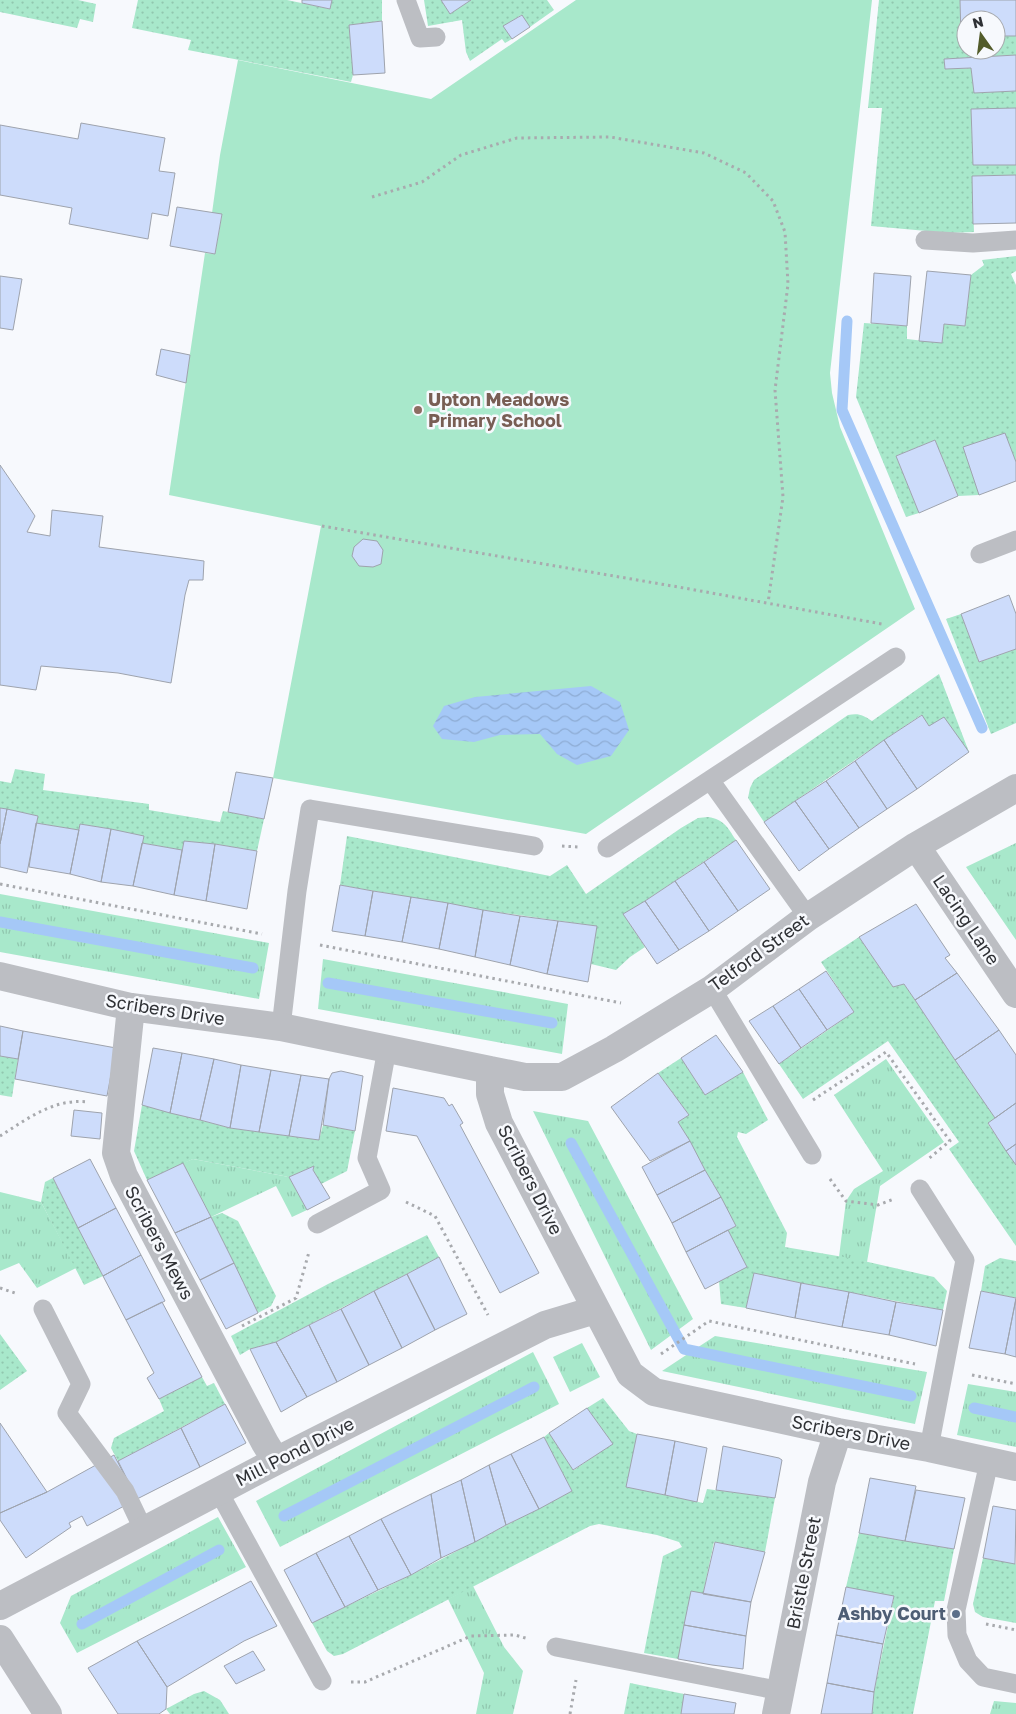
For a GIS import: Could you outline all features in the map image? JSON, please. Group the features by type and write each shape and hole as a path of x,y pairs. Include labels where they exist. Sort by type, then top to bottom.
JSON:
{"street":[{"name":"Telford Street","path":"490,1070 525,1077 562,1077 614,1049 712,989 808,917 916,846 1016,788"},
{"name":"Lacing Lane","path":"916,846 1016,994"},
{"name":"Scribers Drive","path":"0,976 131,1006 281,1027 490,1070 490,1094 499,1123 630,1374 654,1392 838,1432 929,1448 1016,1468"},
{"name":"Scribers Mews","path":"131,1006 116,1154 124,1176 265,1444 276,1461"},
{"name":"Mill Pond Drive","path":"0,1606 276,1461 546,1325 595,1310"},
{"name":"Bristle Street","path":"778,1702 822,1482 838,1432"},
{"path":"0,1639 48,1714"}],"lane":[{"path":"406,0 420,38 436,36"},
{"path":"925,240 973,243 1016,240"},
{"path":"980,554 1016,540"},
{"path":"607,848 896,657"},
{"path":"710,780 808,917"},
{"path":"281,1027 297,891 310,809 534,846"},
{"path":"712,989 812,1154"},
{"path":"317,1224 381,1190 367,1158 387,1049"},
{"path":"920,1189 965,1260 929,1448"},
{"path":"43,1309 81,1384 67,1413 125,1491 144,1531"},
{"path":"989,1462 956,1610 957,1636 968,1661 983,1676 1016,1684"},
{"path":"219,1492 322,1681"},
{"path":"556,1647 778,1702"}],"path":[{"path":"372,197 422,182 461,155 517,138 610,137 704,153 746,173 773,201 786,232 788,284 774,390 782,497 768,603"},
{"path":"322,526 882,624"},
{"path":"534,846 607,848"},
{"path":"789,1116 886,1052 950,1141 924,1162 920,1189 878,1205 846,1201 812,1154"},
{"path":"0,1136 46,1108 74,1100 120,1105"},
{"path":"381,1190 435,1216 492,1321"},
{"path":"208,1336 229,1333 296,1298 317,1224"},
{"path":"655,1358 709,1321 1016,1384"},
{"path":"322,1681 365,1682 471,1636 515,1635 556,1647"}],"green space":[{"path":"0,0 78,0 96,4 93,22 80,19 77,28 0,12"},
{"path":"138,0 287,0 330,9 332,0 382,0 382,21 349,25 353,75 351,82 188,50 191,40 132,28"},
{"path":"424,0 441,0 451,13 471,0 547,0 554,10 530,27 521,15 504,26 512,39 505,43 502,39 470,61 466,52 462,20 428,26"},
{"name":"Upton Meadows Primary School","path":"576,0 872,0 830,373 832,393 840,427 915,609 586,834 273,778 321,526 169,495 205,253 215,254 222,215 212,213 220,155 238,60 431,99"},
{"path":"879,0 960,0 960,10 956,10 956,58 944,59 945,69 971,68 974,93 1016,91 1016,108 971,110 973,165 1016,165 1016,175 972,176 974,232 949,233 871,226 882,108 868,108"},
{"path":"1006,36 1016,36 1016,55 1006,56"},
{"path":"1016,256 1016,271 1011,274 1016,285 1016,462 1004,434 979,495 958,496 935,440 896,456 919,513 906,517 856,397 864,323 907,326 907,339 942,343 944,324 965,326 971,275 984,265 982,260"},
{"path":"961,614 979,662 1016,649 1016,723 991,734 946,619"},
{"path":"939,674 969,752 929,726 921,715 764,822 748,798 754,780 848,715 861,715 872,721"},
{"path":"15,769 45,774 43,790 149,804 149,810 220,822 223,811 264,819 257,851 185,841 182,850 142,843 111,829 80,824 79,830 36,823 38,816 0,808 0,781 11,783"},
{"path":"708,817 722,822 736,840 624,915 645,947 616,970 591,964 596,926 483,910 340,885 347,836 550,876 567,865 586,894 681,828 698,818"},
{"path":"1016,843 1016,940 966,867"},
{"path":"0,894 269,943 259,999 0,952"},
{"path":"859,937 893,987 904,984 995,1118 988,1124 1016,1165 1016,1246 949,1149 959,1142 888,1041 803,1099 779,1064 854,1012 821,962"},
{"path":"323,959 568,1004 562,1054 318,1009"},
{"path":"0,1056 18,1059 12,1097 0,1095"},
{"path":"681,1058 705,1095 743,1072 768,1120 746,1134 738,1132 737,1137 787,1233 785,1247 855,1259 934,1277 947,1291 943,1310 754,1274 746,1308 721,1304 719,1281 728,1230 736,1226 678,1122 689,1115 658,1073"},
{"path":"886,1059 944,1142 880,1186 867,1262 839,1257 846,1201 854,1189 883,1171 834,1095"},
{"path":"142,1105 230,1128 319,1140 323,1125 355,1131 347,1171 321,1184 313,1170 314,1166 289,1177 193,1159 147,1180 134,1151"},
{"path":"533,1111 588,1121 693,1319 651,1350"},
{"path":"193,1159 289,1177 307,1210 292,1217 276,1186 211,1217 183,1163"},
{"path":"53,1178 103,1276 84,1285 41,1202 45,1182"},
{"path":"0,1192 41,1202 76,1268 37,1288 19,1263 0,1271"},
{"path":"222,1213 238,1221 276,1296 271,1306 258,1313 211,1217"},
{"path":"427,1235 439,1257 276,1342 250,1349 240,1355 231,1336 328,1284"},
{"path":"1000,1258 1016,1261 1016,1298 981,1291 985,1266"},
{"path":"0,1334 27,1371 0,1390"},
{"path":"715,1336 927,1372 915,1424 662,1371"},
{"path":"582,1343 600,1377 570,1392 553,1357"},
{"path":"533,1352 559,1404 280,1547 256,1501"},
{"path":"202,1377 207,1386 214,1383 225,1404 118,1461 111,1448 114,1438 164,1411 159,1399"},
{"path":"968,1384 1016,1392 1016,1447 957,1435"},
{"path":"603,1398 629,1431 637,1434 627,1487 703,1503 707,1489 775,1498 765,1552 714,1542 703,1594 678,1659 644,1653 663,1556 682,1547 679,1542 657,1535 599,1524 590,1526 343,1654 334,1656 327,1651 312,1623 411,1575 572,1491 544,1437 549,1433 574,1470 612,1444 587,1408"},
{"path":"218,1517 246,1567 77,1653 60,1623 71,1596"},
{"path":"859,1533 954,1549 944,1601 935,1601 913,1714 872,1714 874,1692 894,1597 846,1587"},
{"path":"983,1558 1016,1564 1016,1623 983,1617 975,1612 973,1604"},
{"path":"473,1586 504,1647 523,1671 513,1714 476,1714 484,1673 448,1599"},
{"path":"630,1683 684,1694 681,1714 624,1714"},
{"path":"204,1691 220,1700 229,1714 170,1714 166,1709 194,1694"},
{"path":"994,1701 1016,1703 1016,1714 990,1714"}],"water":[{"path":"591,686 620,702 629,730 611,756 577,765 557,754 540,734 500,735 474,742 442,739 433,726 444,706 475,697"}],"building":[{"path":"302,0 332,0 330,9 302,3"},
{"path":"441,0 471,0 450,14"},
{"path":"960,0 1016,0 1016,36 1006,36 1006,10 960,10"},
{"path":"522,15 530,27 512,39 503,26"},
{"path":"382,21 385,73 353,75 349,25"},
{"path":"1016,55 1016,91 974,93 971,68 945,69 944,59 1006,60 1006,56"},
{"path":"1016,108 1016,165 973,165 971,109"},
{"path":"81,123 165,138 159,171 175,173 168,216 152,213 148,239 69,224 72,208 0,195 0,125 78,139"},
{"path":"1016,175 1016,223 973,224 972,176"},
{"path":"177,207 222,214 215,254 170,246"},
{"path":"927,271 971,275 965,326 944,324 942,343 919,341"},
{"path":"874,273 911,276 907,326 871,323"},
{"path":"0,276 22,279 13,330 0,328"},
{"path":"161,349 190,355 186,383 156,375"},
{"path":"1005,433 1016,462 1016,481 979,495 963,447"},
{"path":"935,440 958,496 919,513 896,456"},
{"path":"0,465 35,516 27,532 50,536 52,510 103,516 99,547 204,561 203,580 189,580 171,683 118,673 41,666 36,690 0,685"},
{"path":"363,539 377,541 383,550 381,564 373,567 359,566 352,556 354,547"},
{"path":"1009,595 1016,614 1016,649 979,662 961,614"},
{"path":"922,715 929,726 944,717 969,752 917,789 884,740"},
{"path":"884,740 917,789 887,809 855,761"},
{"path":"855,761 887,809 859,828 826,781"},
{"path":"236,772 273,778 264,819 228,812"},
{"path":"826,781 859,828 829,849 795,801"},
{"path":"795,801 829,849 799,871 764,822"},
{"path":"0,808 7,809 0,844"},
{"path":"7,809 38,816 27,873 0,867 0,844"},
{"path":"36,823 79,830 70,874 29,867"},
{"path":"80,824 111,829 101,882 70,874"},
{"path":"111,829 144,836 133,886 101,882"},
{"path":"736,840 770,889 738,911 704,862"},
{"path":"184,841 215,844 206,901 174,895"},
{"path":"142,843 182,850 174,895 133,886"},
{"path":"215,844 257,851 247,909 206,901"},
{"path":"704,862 738,911 709,931 675,881"},
{"path":"675,881 709,931 679,950 645,901"},
{"path":"340,885 373,891 365,936 332,931"},
{"path":"373,891 411,897 402,942 365,936"},
{"path":"411,897 448,903 439,949 402,942"},
{"path":"645,901 679,950 657,964 623,914"},
{"path":"448,903 483,910 475,957 439,949"},
{"path":"916,904 950,955 945,958 957,973 915,1000 904,984 893,987 859,937"},
{"path":"483,910 520,916 510,965 475,957"},
{"path":"520,916 558,921 547,974 510,965"},
{"path":"558,921 597,926 588,982 547,974"},
{"path":"826,971 854,1012 827,1030 799,989"},
{"path":"957,973 999,1030 955,1060 915,1000"},
{"path":"799,989 827,1030 801,1048 773,1006"},
{"path":"773,1006 801,1048 779,1064 749,1021"},
{"path":"0,1026 23,1031 18,1059 0,1056"},
{"path":"999,1030 1016,1055 1016,1103 995,1118 955,1060"},
{"path":"23,1031 116,1048 107,1096 15,1079"},
{"path":"716,1035 743,1072 705,1095 681,1058"},
{"path":"153,1048 182,1053 170,1113 142,1105"},
{"path":"182,1053 214,1059 200,1120 170,1113"},
{"path":"214,1059 241,1065 230,1128 200,1120"},
{"path":"241,1065 271,1070 259,1132 230,1128"},
{"path":"271,1070 301,1075 289,1136 259,1132"},
{"path":"341,1071 363,1076 355,1131 323,1125 329,1079 332,1073"},
{"path":"658,1073 689,1115 678,1122 690,1141 650,1161 611,1107"},
{"path":"301,1075 329,1079 319,1140 289,1136"},
{"path":"393,1088 444,1098 449,1106 452,1104 463,1123 460,1125 539,1273 500,1293 417,1136 386,1131"},
{"path":"1016,1103 1016,1144 1006,1151 988,1123"},
{"path":"74,1110 102,1113 100,1139 71,1136"},
{"path":"690,1141 705,1170 657,1195 642,1167"},
{"path":"1016,1144 1016,1165 1006,1151"},
{"path":"90,1159 116,1208 78,1228 53,1178"},
{"path":"183,1163 211,1217 175,1233 147,1180"},
{"path":"314,1166 313,1170 330,1198 307,1210 289,1177"},
{"path":"705,1170 721,1197 672,1223 657,1195"},
{"path":"721,1197 736,1226 686,1252 672,1223"},
{"path":"116,1208 141,1255 103,1276 78,1228"},
{"path":"211,1217 234,1263 200,1280 175,1233"},
{"path":"728,1230 747,1267 705,1289 686,1252"},
{"path":"141,1255 165,1301 126,1320 103,1276"},
{"path":"439,1257 467,1314 435,1330 407,1274"},
{"path":"234,1263 258,1313 226,1329 200,1280"},
{"path":"754,1273 801,1283 795,1318 746,1308"},
{"path":"407,1274 435,1330 402,1348 374,1291"},
{"path":"801,1283 849,1292 842,1327 795,1318"},
{"path":"374,1291 402,1348 369,1365 341,1309"},
{"path":"981,1291 1016,1298 1005,1354 969,1348"},
{"path":"849,1292 896,1302 889,1335 842,1327"},
{"path":"1016,1299 1016,1357 1005,1354"},
{"path":"162,1302 202,1377 159,1399 147,1378 154,1373 126,1320"},
{"path":"896,1302 943,1310 936,1346 889,1335"},
{"path":"341,1309 369,1365 337,1382 309,1325"},
{"path":"309,1325 337,1382 307,1397 276,1342"},
{"path":"276,1342 307,1397 281,1412 250,1349"},
{"path":"225,1404 246,1443 200,1467 181,1428"},
{"path":"587,1408 613,1444 573,1470 549,1433"},
{"path":"0,1423 47,1492 0,1513"},
{"path":"181,1428 200,1467 137,1499 118,1461"},
{"path":"637,1434 675,1441 665,1495 626,1487"},
{"path":"544,1437 572,1491 539,1509 511,1454"},
{"path":"675,1441 707,1448 697,1502 665,1495"},
{"path":"723,1446 782,1460 775,1498 716,1490"},
{"path":"511,1454 539,1509 506,1525 489,1465"},
{"path":"114,1455 137,1499 87,1526 82,1516 69,1523 71,1527 26,1558 0,1520 0,1513 47,1492"},
{"path":"489,1465 506,1525 475,1542 461,1480"},
{"path":"870,1478 916,1486 905,1541 859,1533"},
{"path":"461,1480 475,1542 441,1558 431,1494"},
{"path":"916,1490 965,1498 954,1549 905,1541"},
{"path":"431,1494 441,1558 411,1575 381,1519"},
{"path":"993,1506 1016,1510 1015,1564 983,1558"},
{"path":"381,1519 411,1575 378,1590 349,1536"},
{"path":"349,1536 378,1590 345,1607 316,1553"},
{"path":"715,1542 765,1552 751,1602 703,1594"},
{"path":"316,1553 345,1607 312,1623 284,1570"},
{"path":"251,1581 277,1626 244,1641 167,1687 137,1641"},
{"path":"846,1587 894,1596 883,1644 836,1635"},
{"path":"691,1591 751,1602 746,1636 684,1625"},
{"path":"684,1625 746,1636 743,1669 678,1659"},
{"path":"836,1635 883,1644 874,1692 827,1683"},
{"path":"137,1641 167,1687 166,1709 159,1714 118,1714 88,1668"},
{"path":"253,1651 265,1670 236,1684 224,1666"},
{"path":"827,1683 874,1692 872,1714 821,1714"},
{"path":"684,1694 736,1703 734,1714 681,1714"}],"waterway":[{"path":"847,321 842,410 982,728"},
{"path":"0,922 253,968"},
{"path":"328,983 552,1023"},
{"path":"571,1143 684,1349 911,1396"},
{"path":"284,1516 534,1387"},
{"path":"974,1408 1016,1417"},
{"path":"82,1624 219,1550"}],"place":[{"name":"Upton Meadows Primary School","path":"418,410"},
{"name":"Ashby Court","path":"956,1614"}]}
